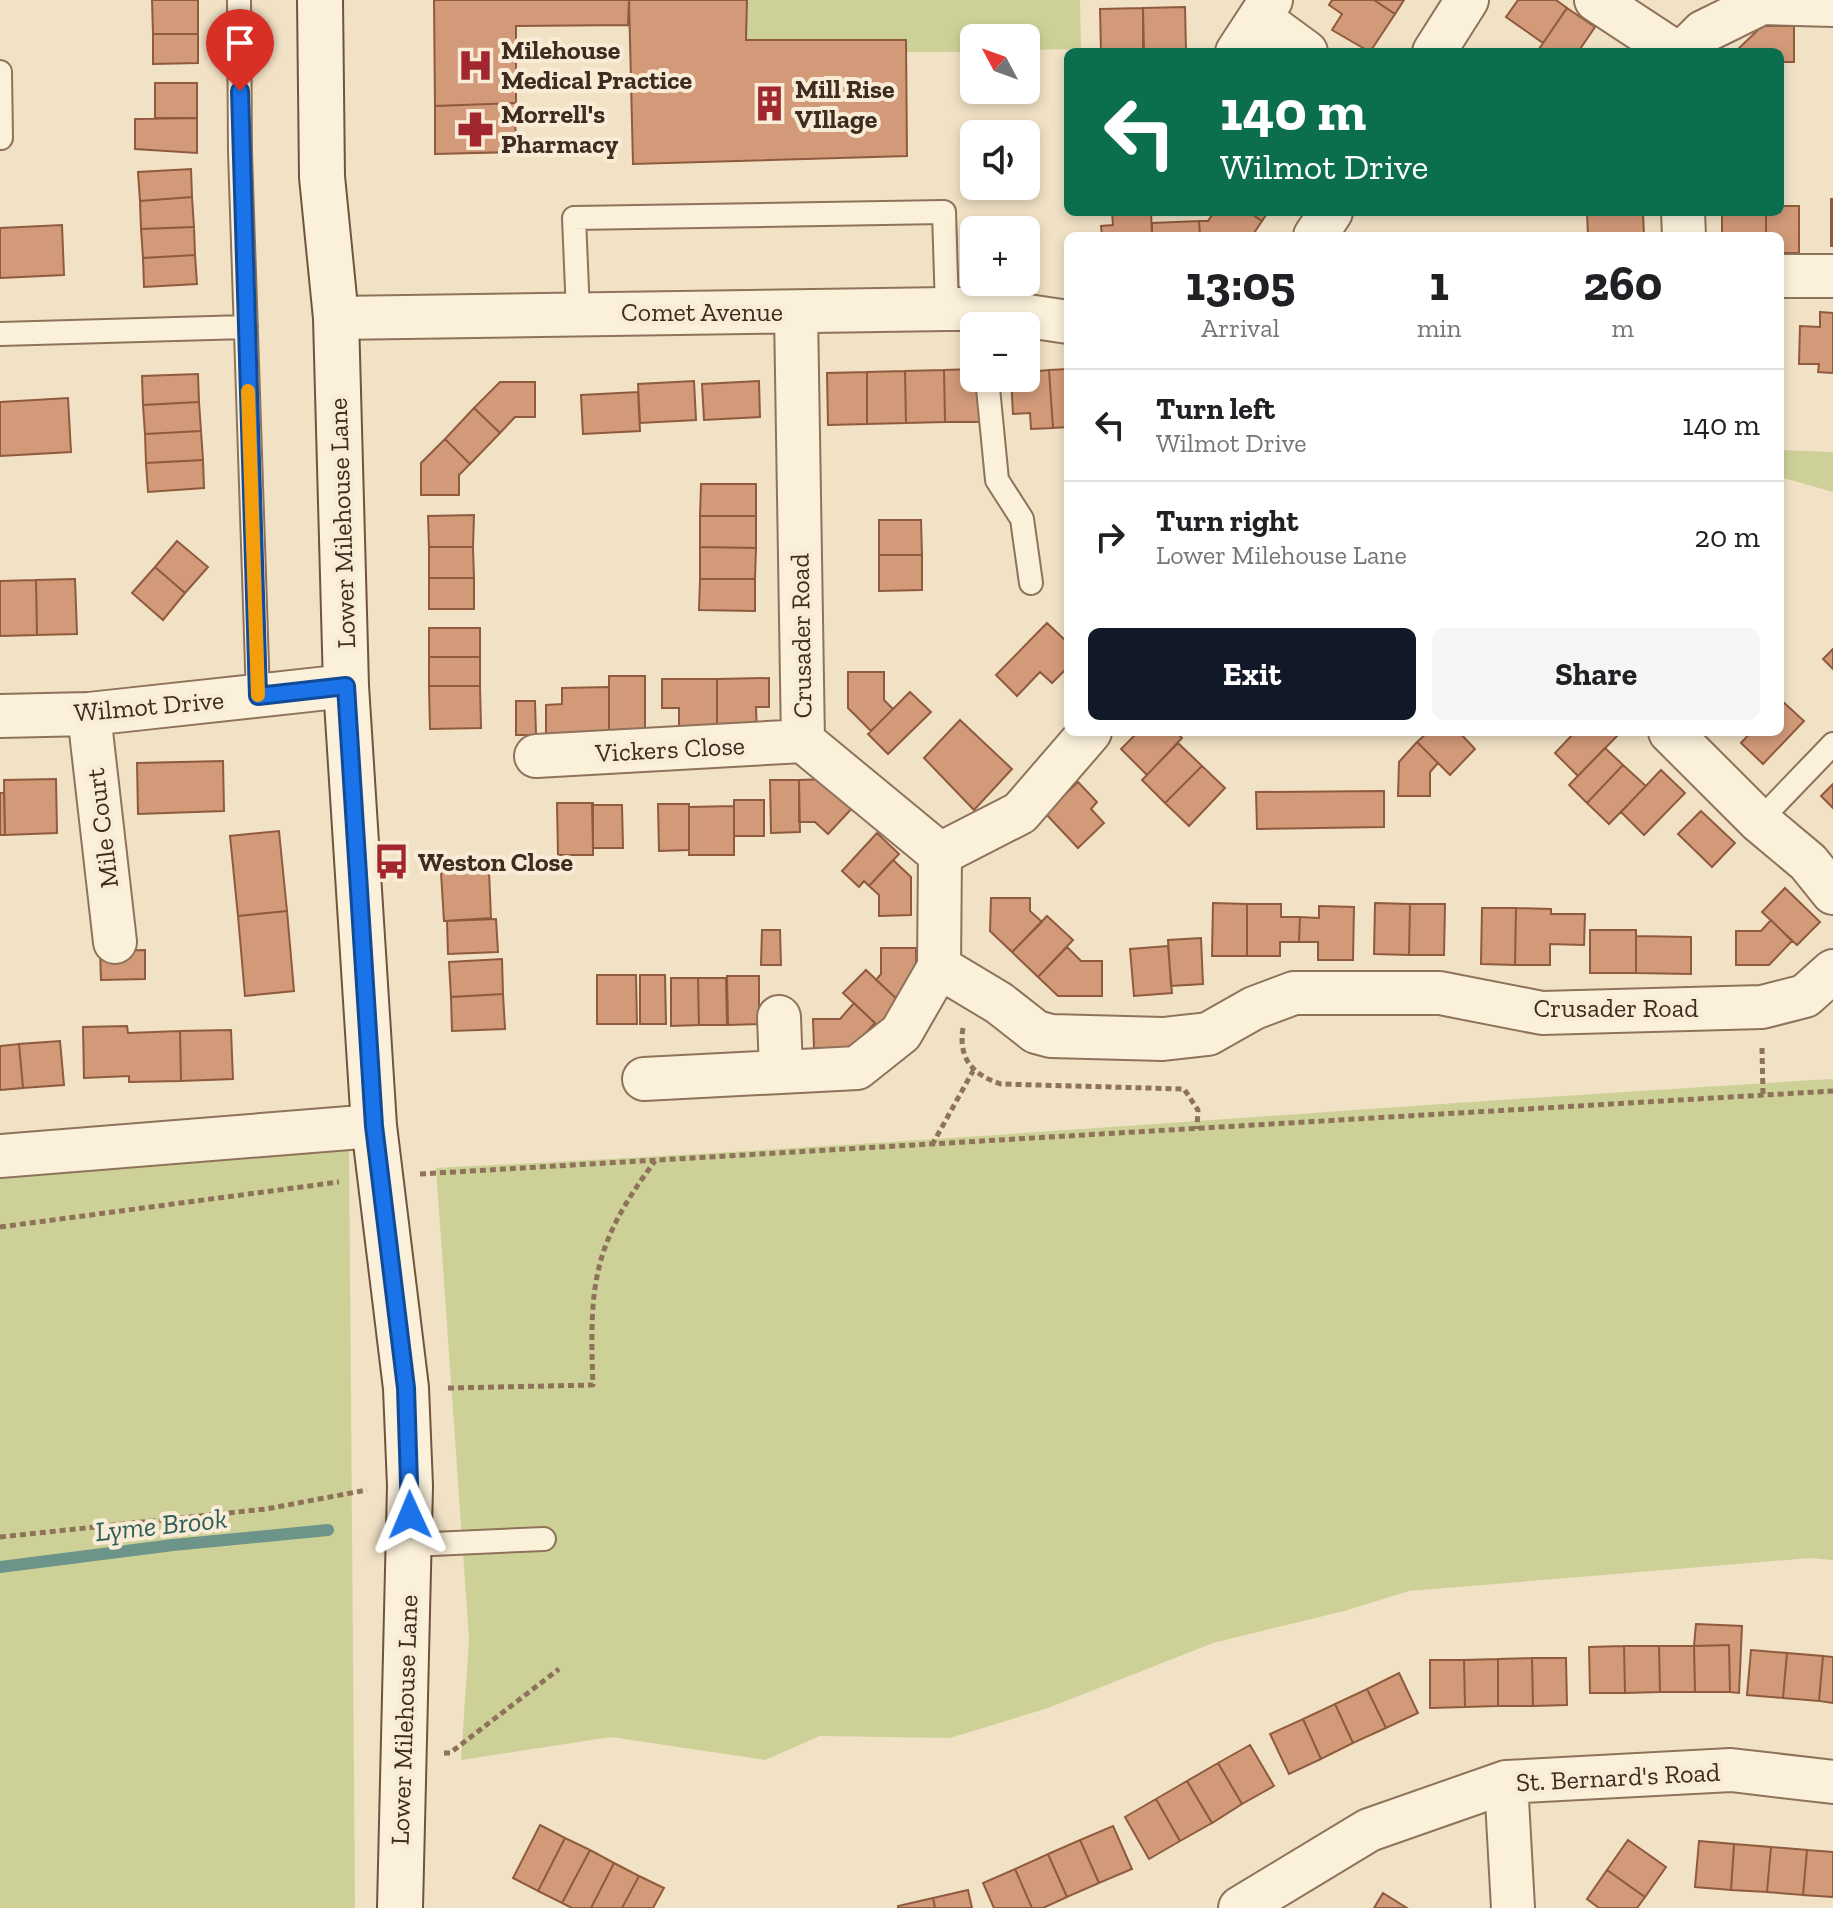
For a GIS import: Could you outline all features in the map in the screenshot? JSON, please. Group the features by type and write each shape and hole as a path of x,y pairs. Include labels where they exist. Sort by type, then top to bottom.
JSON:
{"main road":[{"name":"Lower Milehouse Lane","path":"320,0 322,177 336,318 346,686 374,1126 406,1388 410,1545 401,1755 400,1908"}],"street":[{"path":"1437,48 1467,0"},
{"path":"1596,0 1669,48"},
{"path":"1687,48 1703,32 1762,3 1833,5"},
{"path":"1256,24 1299,48"},
{"path":"1784,276 1833,276"},
{"name":"Crusader Road","path":"796,312 803,741 940,854"},
{"name":"Comet Avenue","path":"336,318 578,313 960,315"},
{"name":"Comet Avenue","path":"1040,320 1064,322"},
{"name":"Wilmot Drive","path":"0,716 89,714 346,686"},
{"name":"Mile Court","path":"89,714 115,942"},
{"path":"644,1079 857,1068 901,1033 939,967 940,854 1020,813 1087,736"},
{"path":"1674,736 1759,821 1808,862 1833,893"},
{"name":"Vickers Close","path":"536,756 803,741"},
{"name":"Crusader Road","path":"939,967 999,1003 1036,1032 1051,1036 1163,1039 1208,1034 1254,1008 1294,993 1440,993 1542,1013 1762,1007 1805,996 1833,971"},
{"path":"779,1017 781,1071"},
{"path":"0,1156 374,1126"},
{"name":"St. Bernard's Road","path":"1240,1908 1369,1830 1506,1782 1731,1770 1833,1782"},
{"path":"1506,1782 1513,1908"}],"lane":[{"path":"239,0 258,696"},
{"path":"0,72 1,138"},
{"path":"578,313 574,218 944,212 969,312"},
{"path":"0,334 246,327"},
{"path":"988,392 997,480 1022,519 1031,583"},
{"path":"1759,821 1833,744"},
{"path":"410,1545 544,1539"}],"path":[{"path":"1762,1007 1763,1096"},
{"path":"932,1145 973,1071"},
{"path":"0,1227 379,1176 1833,1091"},
{"path":"406,1388 593,1385 591,1300 597,1267 627,1203 656,1160"},
{"path":"0,1537 266,1509 343,1492 410,1486"},
{"path":"401,1755 450,1753 559,1669"}],"green space":[{"path":"747,0 1080,0 1081,48 1040,50 1040,24 960,24 960,52 907,52 906,40 746,40"},
{"path":"1784,450 1833,452 1833,492 1784,478"},
{"path":"1833,1079 1833,1560 1811,1558 1409,1591 1344,1611 1213,1643 1048,1708 950,1738 820,1736 765,1760 611,1737 461,1760 469,1639 436,1168 785,1149"},
{"path":"349,1146 355,1908 0,1908 0,1171"}],"building":[{"path":"152,0 198,0 198,34 153,34"},
{"name":"Milehouse Medical Practice","path":"434,0 629,0 628,25 516,26 516,103 435,106"},
{"name":"Mill Rise VIllage","path":"629,0 747,0 746,40 906,40 907,156 633,164"},
{"path":"1332,0 1374,0 1395,14 1373,48 1363,48 1332,30 1342,14 1329,5"},
{"path":"1374,0 1404,0 1395,14"},
{"path":"1518,0 1556,0 1567,8 1543,43 1506,17"},
{"path":"1185,7 1186,48 1144,48 1143,8"},
{"path":"1143,8 1143,48 1101,48 1100,9"},
{"path":"1567,8 1595,27 1581,48 1540,48"},
{"path":"1762,26 1794,26 1794,62 1784,62 1784,48 1739,48"},
{"path":"153,34 198,34 198,63 153,64"},
{"path":"155,83 197,83 197,118 155,118"},
{"name":"Morrell's Pharmacy","path":"516,103 515,152 435,154 435,106"},
{"path":"197,118 197,153 135,149 135,119"},
{"path":"191,169 192,197 140,201 138,172"},
{"path":"192,197 194,227 141,229 140,201"},
{"path":"1833,199 1833,246 1831,246"},
{"path":"1784,206 1799,206 1799,253 1784,253 1784,232 1766,232 1766,216 1784,216"},
{"path":"1112,216 1151,216 1152,232 1102,232 1101,226 1113,225"},
{"path":"1211,216 1255,216 1262,221 1255,232 1200,232 1199,221 1208,221"},
{"path":"1587,216 1643,216 1644,232 1588,232"},
{"path":"1722,216 1766,216 1766,232 1722,232"},
{"path":"1199,221 1200,232 1152,232 1152,223"},
{"path":"62,225 64,275 0,278 0,228"},
{"path":"194,227 195,255 143,258 141,229"},
{"path":"195,255 197,284 144,287 143,258"},
{"path":"1820,312 1833,313 1833,373 1818,372 1819,364 1799,364 1800,326 1820,327"},
{"path":"960,369 960,392 983,392 984,422 945,422 944,370"},
{"path":"1064,369 1064,427 1053,428 1049,370"},
{"path":"944,370 945,422 906,423 905,371"},
{"path":"1049,370 1053,428 1031,429 1030,413 1013,414 1012,392 1040,392 1040,371"},
{"path":"905,371 906,423 867,424 867,372"},
{"path":"867,372 867,424 828,425 827,373"},
{"path":"198,374 199,402 143,405 142,376"},
{"path":"694,381 696,420 640,423 638,384"},
{"path":"759,381 760,417 704,420 702,384"},
{"path":"500,382 535,382 535,417 515,417 500,433 474,408"},
{"path":"638,392 640,431 583,434 581,395"},
{"path":"68,398 71,452 0,456 0,402"},
{"path":"199,402 201,431 145,434 143,405"},
{"path":"474,408 500,433 470,464 445,439"},
{"path":"201,431 203,460 146,463 145,434"},
{"path":"445,439 470,464 459,475 459,495 421,495 421,463"},
{"path":"203,460 204,488 148,492 146,463"},
{"path":"701,484 756,484 756,516 700,516"},
{"path":"474,515 473,547 429,547 428,516"},
{"path":"700,516 756,516 756,548 700,547"},
{"path":"879,520 921,520 922,555 879,555"},
{"path":"177,541 208,567 185,593 155,567"},
{"path":"429,547 473,547 474,578 429,578"},
{"path":"700,547 756,548 755,579 700,579"},
{"path":"879,555 922,555 922,590 879,591"},
{"path":"155,567 185,593 163,620 132,593"},
{"path":"429,578 474,578 474,609 429,609"},
{"path":"75,579 77,634 37,635 36,580"},
{"path":"700,579 755,579 755,611 699,610"},
{"path":"36,580 37,635 0,636 0,581"},
{"path":"1047,623 1064,639 1064,671 1052,683 1040,672 1017,696 996,675"},
{"path":"429,628 480,628 480,657 429,657"},
{"path":"1833,649 1833,669 1823,659"},
{"path":"429,657 480,657 480,686 429,686"},
{"path":"848,672 884,672 884,700 893,709 871,731 848,708"},
{"path":"609,676 645,676 645,736 609,736"},
{"path":"769,678 769,707 756,707 757,732 717,732 717,679"},
{"path":"662,679 717,679 717,732 679,733 679,708 662,708"},
{"path":"429,686 480,686 481,728 430,729"},
{"path":"609,687 609,736 546,737 546,705 562,704 562,688"},
{"path":"910,692 931,712 888,754 868,734"},
{"path":"516,701 535,701 536,735 516,735"},
{"path":"1784,703 1804,721 1763,764 1741,743 1747,736 1784,736"},
{"path":"960,720 1012,769 974,810 924,758"},
{"path":"1134,736 1182,738 1147,775 1121,749"},
{"path":"1424,736 1463,736 1475,749 1450,775 1417,742"},
{"path":"1571,736 1617,736 1578,776 1555,753"},
{"path":"1417,742 1438,763 1430,772 1430,796 1398,796 1399,762"},
{"path":"1178,743 1202,766 1165,803 1142,780"},
{"path":"1605,748 1623,765 1587,803 1569,785"},
{"path":"223,761 224,811 138,814 137,763"},
{"path":"1623,765 1646,786 1609,824 1587,803"},
{"path":"1202,766 1225,788 1189,826 1165,803"},
{"path":"1661,770 1685,793 1644,835 1621,812"},
{"path":"56,779 57,833 5,835 4,780"},
{"path":"830,779 856,804 828,834 815,822 799,822 799,780"},
{"path":"770,780 799,780 800,832 771,833"},
{"path":"1078,782 1097,802 1091,809 1104,823 1078,848 1045,813"},
{"path":"1833,784 1833,808 1821,796"},
{"path":"1384,791 1384,827 1257,829 1256,792"},
{"path":"0,793 4,793 5,835 0,835"},
{"path":"734,800 764,800 764,836 734,836"},
{"path":"557,803 593,803 593,855 558,855"},
{"path":"658,804 689,804 689,850 659,851"},
{"path":"592,805 622,805 623,848 593,848"},
{"path":"734,806 734,855 689,855 689,807"},
{"path":"1701,811 1735,843 1712,867 1678,834"},
{"path":"279,831 287,911 238,916 230,836"},
{"path":"877,833 899,854 869,886 864,881 859,887 842,871"},
{"path":"893,860 911,877 911,915 879,916 879,895 869,886"},
{"path":"489,871 491,918 444,921 441,873"},
{"path":"1785,888 1820,922 1797,945 1762,912"},
{"path":"991,898 1030,898 1030,911 1042,922 1012,952 990,931"},
{"path":"1213,903 1247,904 1247,956 1212,956"},
{"path":"1375,903 1410,904 1409,955 1374,954"},
{"path":"1247,904 1281,904 1281,917 1300,917 1299,942 1280,942 1280,956 1247,956"},
{"path":"1410,904 1445,904 1444,955 1409,955"},
{"path":"1319,906 1354,907 1353,960 1318,960 1318,942 1299,942 1300,917 1319,918"},
{"path":"1482,908 1516,908 1515,965 1481,964"},
{"path":"1516,908 1551,909 1551,914 1585,914 1584,945 1550,944 1550,965 1515,965"},
{"path":"287,911 294,991 245,996 238,916"},
{"path":"1047,916 1073,940 1038,977 1012,952"},
{"path":"496,919 498,952 448,954 447,921"},
{"path":"1771,920 1792,941 1769,965 1736,965 1736,931 1761,931"},
{"path":"762,930 780,930 781,965 761,965"},
{"path":"1590,930 1636,930 1636,973 1590,973"},
{"path":"1636,936 1691,937 1691,974 1636,973"},
{"path":"1201,938 1203,984 1171,986 1168,940"},
{"path":"1168,946 1172,993 1134,996 1130,949"},
{"path":"1067,947 1081,961 1102,961 1102,996 1058,996 1038,977"},
{"path":"881,948 916,948 916,979 897,999 876,980 881,974"},
{"path":"145,950 145,979 101,980 100,951"},
{"path":"502,959 503,994 451,997 449,962"},
{"path":"866,970 901,1003 879,1027 843,993"},
{"path":"597,975 636,975 637,1024 597,1024"},
{"path":"640,975 665,975 666,1024 640,1024"},
{"path":"727,976 759,976 759,1024 728,1025"},
{"path":"671,978 698,978 699,1025 671,1026"},
{"path":"698,978 726,978 727,1025 699,1025"},
{"path":"503,994 505,1029 452,1031 451,997"},
{"path":"854,1003 875,1023 852,1048 814,1048 813,1019 840,1019"},
{"path":"127,1026 128,1033 180,1031 181,1081 129,1082 129,1076 84,1078 83,1027"},
{"path":"231,1030 233,1079 181,1081 180,1031"},
{"path":"60,1041 64,1085 23,1088 19,1044"},
{"path":"19,1044 23,1088 0,1090 0,1046"},
{"path":"1696,1624 1742,1626 1739,1693 1730,1692 1729,1645 1694,1646"},
{"path":"1729,1645 1730,1692 1695,1692 1694,1646"},
{"path":"1624,1646 1625,1693 1590,1693 1589,1647"},
{"path":"1624,1646 1659,1646 1660,1692 1625,1693"},
{"path":"1659,1646 1694,1646 1695,1692 1660,1692"},
{"path":"1751,1650 1787,1653 1783,1698 1747,1695"},
{"path":"1787,1653 1823,1656 1819,1701 1783,1698"},
{"path":"1823,1656 1833,1657 1833,1703 1819,1701"},
{"path":"1532,1658 1566,1658 1567,1705 1533,1706"},
{"path":"1532,1658 1533,1706 1498,1706 1498,1659"},
{"path":"1498,1659 1498,1706 1465,1707 1464,1660"},
{"path":"1430,1660 1464,1660 1465,1707 1430,1708"},
{"path":"1399,1673 1418,1713 1386,1728 1367,1689"},
{"path":"1367,1689 1386,1728 1353,1743 1335,1704"},
{"path":"1335,1704 1353,1743 1321,1759 1303,1719"},
{"path":"1303,1719 1321,1759 1289,1774 1270,1734"},
{"path":"1250,1745 1274,1786 1242,1804 1218,1763"},
{"path":"1218,1763 1242,1804 1212,1823 1187,1781"},
{"path":"1187,1781 1212,1823 1180,1841 1156,1799"},
{"path":"1156,1799 1180,1841 1149,1859 1125,1817"},
{"path":"540,1825 565,1838 538,1891 513,1878"},
{"path":"1113,1826 1132,1869 1099,1883 1080,1840"},
{"path":"565,1838 590,1850 562,1903 538,1891"},
{"path":"1080,1840 1099,1883 1067,1897 1048,1854"},
{"path":"1628,1840 1666,1867 1645,1897 1607,1870"},
{"path":"1699,1841 1734,1844 1731,1890 1695,1887"},
{"path":"1734,1844 1771,1847 1767,1892 1731,1890"},
{"path":"1771,1847 1807,1850 1803,1895 1767,1892"},
{"path":"590,1850 614,1863 591,1908 572,1908 562,1903"},
{"path":"1807,1850 1833,1852 1833,1897 1803,1895"},
{"path":"1048,1854 1067,1897 1043,1908 1032,1908 1015,1869"},
{"path":"614,1863 639,1876 622,1908 591,1908"},
{"path":"1015,1869 1032,1908 994,1908 983,1883"},
{"path":"1607,1870 1645,1897 1637,1908 1599,1908 1587,1899"},
{"path":"639,1876 664,1888 653,1908 622,1908"},
{"path":"968,1890 972,1908 935,1908 933,1898"},
{"path":"1383,1893 1407,1908 1374,1908"},
{"path":"933,1898 935,1908 898,1908 898,1906"}],"waterway":[{"name":"Lyme Brook","path":"0,1567 173,1545 328,1530"}],"slow traffic":[{"path":"248,391 258,695"}],"place":[{"name":"Milehouse Medical Practice","path":"475,65"},
{"name":"Mill Rise VIllage","path":"769,104"},
{"name":"Morrell's Pharmacy","path":"475,129"},
{"name":"Weston Close","path":"392,862"}],"route":[{"path":"240,91 258,696 346,686 374,1126 406,1388 410,1515"}]}
